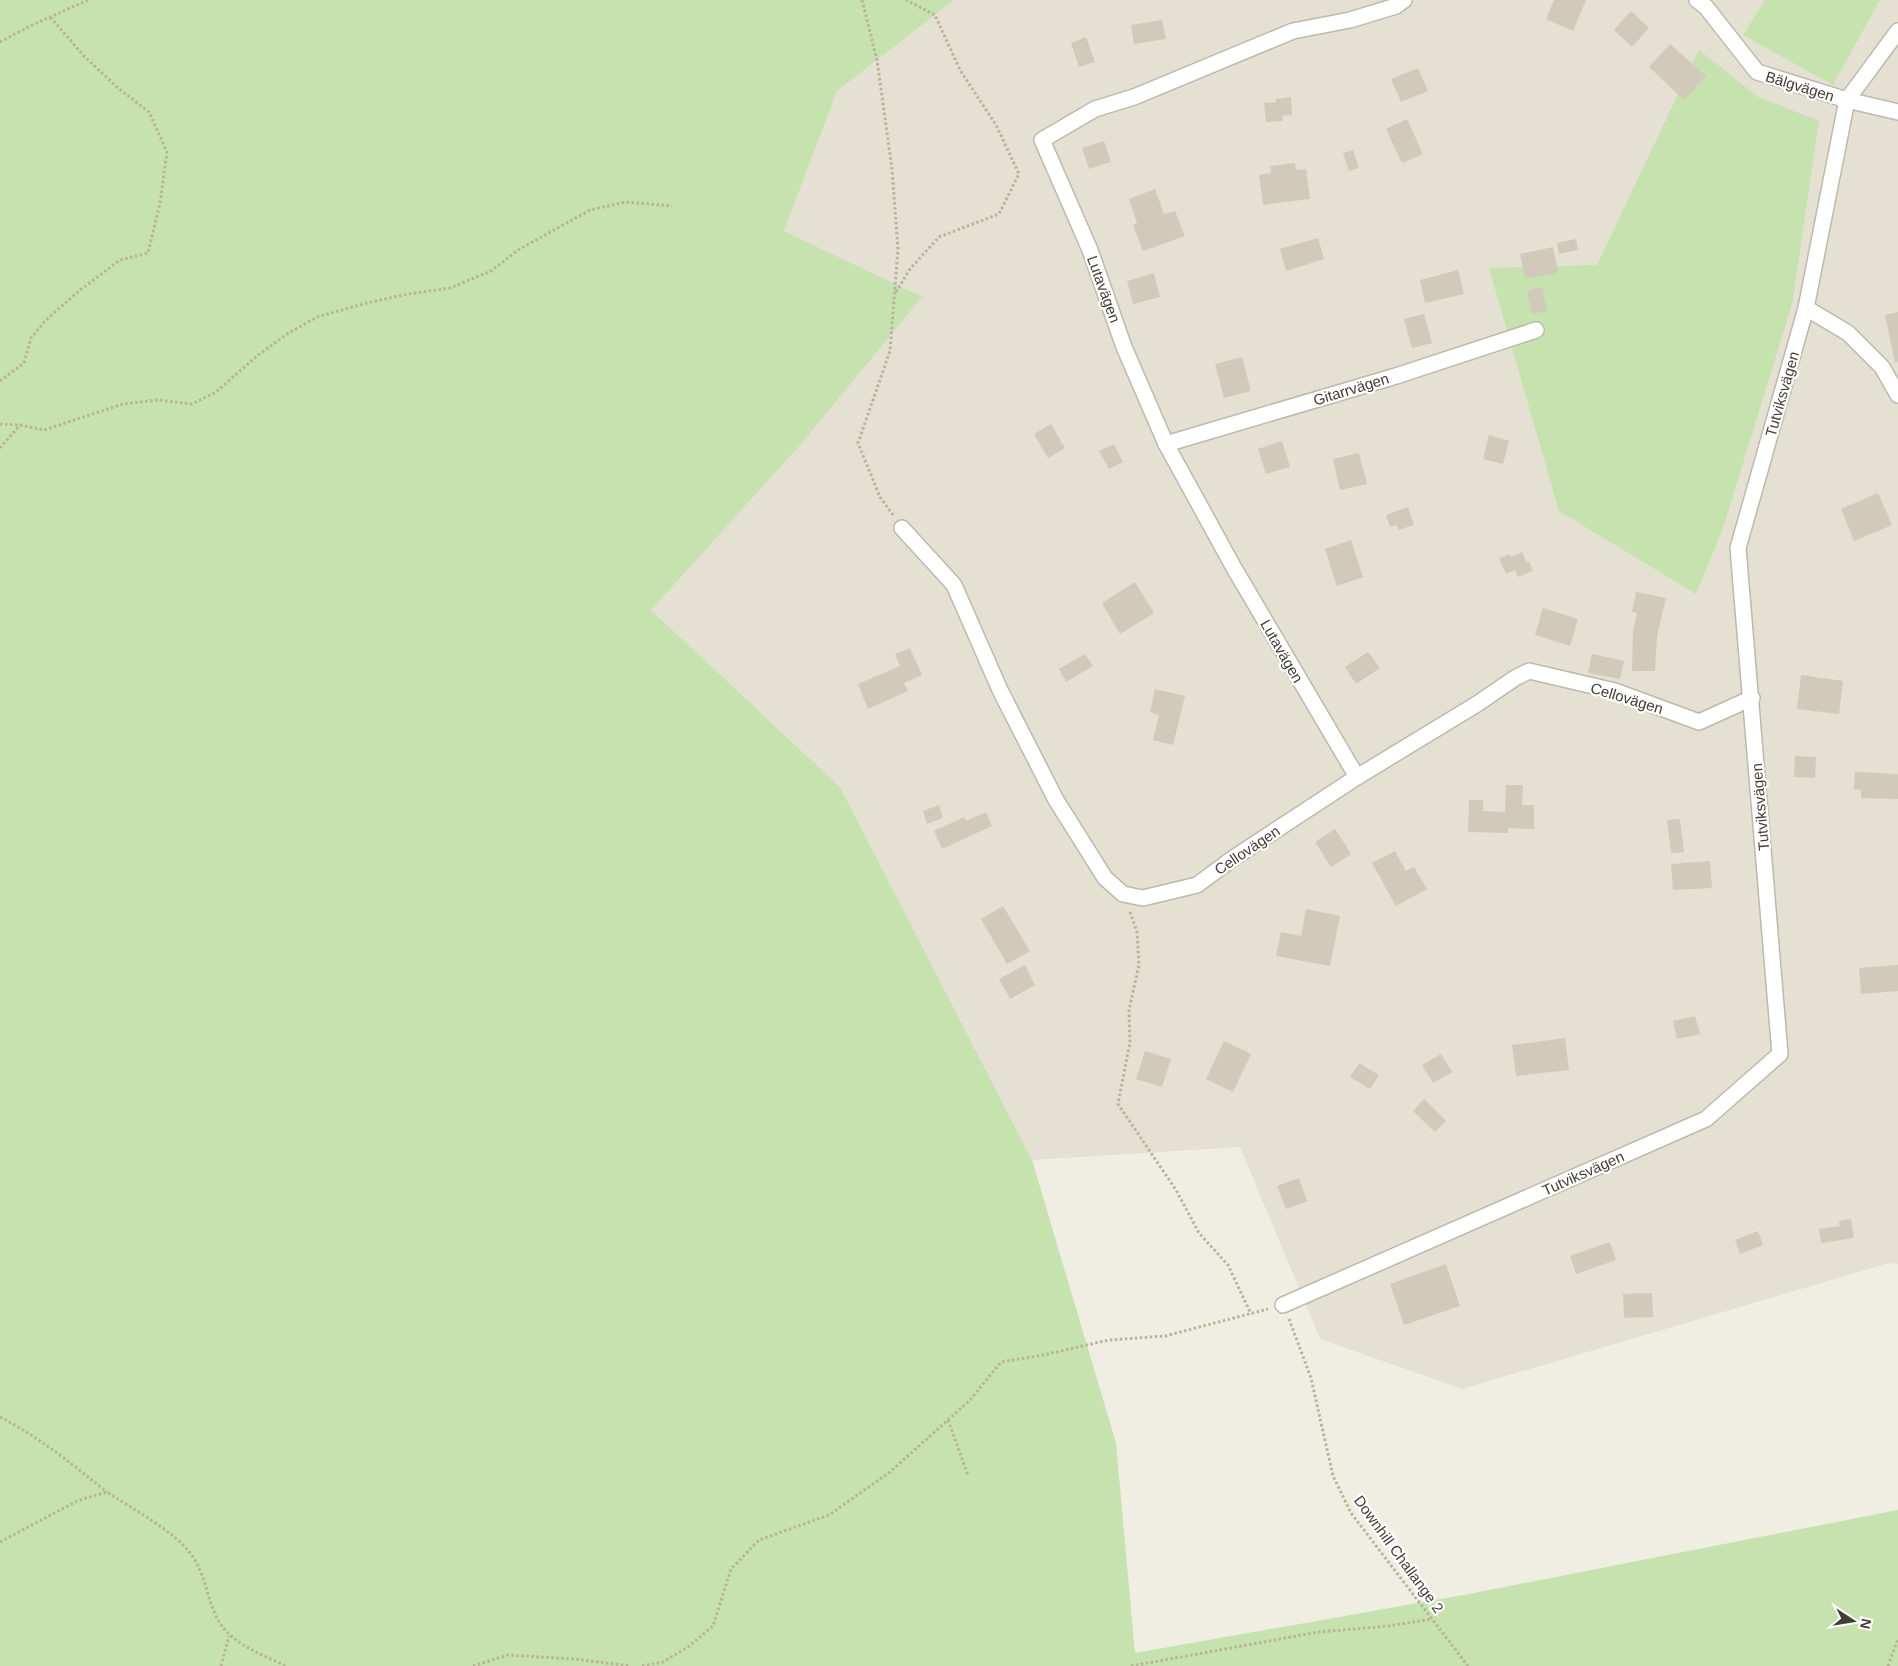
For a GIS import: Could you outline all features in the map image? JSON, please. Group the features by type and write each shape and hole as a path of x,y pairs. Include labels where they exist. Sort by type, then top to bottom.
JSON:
{"street":[{"name":"Lutavägen","path":"1357,777 1234,568 1166,444 1124,347 1090,250 1042,140 1095,110 1134,97 1293,31 1350,20 1396,6 1404,0"},
{"name":"Bälgvägen","path":"1698,0 1706,7 1757,72 1848,100 1898,112"},
{"name":"Tutviksvägen","path":"1283,1305 1706,1119 1780,1054 1752,698 1738,548 1806,308 1848,100 1898,31"},
{"path":"1806,308 1848,333 1882,366 1898,395"},
{"name":"Gitarrvägen","path":"1166,444 1396,376 1536,330"},
{"path":"902,528 954,585 1000,690 1056,800 1105,878 1123,894"},
{"name":"Cellovägen","path":"1123,894 1143,898 1197,885 1232,859 1357,777 1529,671 1615,692 1699,722 1752,698"}],"path":[{"path":"0,42 50,16 88,0"},
{"path":"862,0 877,60 892,169 898,249 890,351 858,443 880,497 902,528"},
{"path":"895,294 910,269 939,237 999,214 1019,174 996,125 960,70 935,15 906,0"},
{"path":"0,381 24,363 31,338 46,320 66,302 120,260 148,253 160,203 167,152 149,112 118,88 82,55 50,16"},
{"path":"0,424 20,425 44,430 123,404 157,400 192,404 216,392 257,356 287,334 317,317 408,294 450,288 491,270 518,250 590,210 626,202 672,206"},
{"path":"0,448 20,425"},
{"path":"1123,894 1137,932 1139,965 1129,1010 1130,1042 1118,1104 1176,1190 1199,1233 1228,1265 1251,1314"},
{"path":"642,1666 663,1662 688,1647 713,1626 731,1569 759,1540 829,1515 890,1472 970,1402 1001,1362 1109,1340 1165,1336 1283,1305"},
{"name":"Downhill Challange 2","path":"1283,1305 1311,1378 1333,1476 1351,1513 1468,1666"},
{"path":"0,1416 46,1444 107,1492 174,1536 190,1552 203,1575 216,1617 229,1636 286,1666"},
{"path":"948,1420 968,1475"},
{"path":"0,1542 77,1501 107,1492"},
{"path":"1131,1666 1319,1632 1389,1626 1432,1619"},
{"path":"221,1666 229,1636"},
{"path":"1888,1666 1898,1639"},
{"path":"473,1666 508,1655 575,1659 630,1666"}],"shaded area":[{"path":"954,0 1898,0 1898,1264 1889,1263 1462,1389 1320,1339 1240,1147 1032,1160 840,787 651,610 921,298 784,231 837,91"}],"green space":[{"path":"0,0 954,0 837,91 784,231 922,297 800,445 651,610 840,787 1032,1160 1116,1443 1135,1653 1469,1594 1898,1510 1898,1666 0,1666"},
{"path":"1765,0 1880,0 1833,85 1743,35"},
{"path":"1699,50 1758,97 1819,121 1792,304 1723,528 1696,594 1559,511 1489,268 1597,265"}],"building":[{"path":"1554,0 1586,0 1573,31 1546,19"},
{"path":"1631,11 1649,28 1632,47 1614,30"},
{"path":"1162,20 1166,39 1134,44 1131,25"},
{"path":"1086,37 1095,62 1079,67 1071,43"},
{"path":"1670,44 1706,76 1684,100 1649,67"},
{"path":"1418,68 1428,91 1401,102 1391,79"},
{"path":"1291,97 1292,115 1282,116 1283,121 1266,122 1264,103 1276,102 1276,99"},
{"path":"1407,119 1423,154 1402,163 1386,129"},
{"path":"1104,141 1111,162 1089,169 1082,148"},
{"path":"1353,150 1359,168 1349,171 1343,153"},
{"path":"1295,163 1296,170 1306,169 1310,199 1263,205 1259,175 1271,173 1270,166"},
{"path":"1155,189 1164,214 1175,211 1185,236 1143,251 1133,225 1137,223 1129,199"},
{"path":"1318,238 1324,259 1286,271 1280,249"},
{"path":"1576,239 1578,250 1559,254 1557,243"},
{"path":"1553,247 1558,273 1525,279 1520,254"},
{"path":"1458,270 1464,294 1425,303 1420,280"},
{"path":"1154,273 1160,297 1133,304 1127,281"},
{"path":"1542,287 1547,311 1532,314 1527,291"},
{"path":"1898,312 1898,362 1895,363 1885,315"},
{"path":"1424,314 1432,343 1412,348 1404,319"},
{"path":"1242,357 1251,391 1224,398 1215,364"},
{"path":"1051,424 1065,448 1048,458 1034,434"},
{"path":"1489,435 1509,441 1503,464 1483,459"},
{"path":"1282,441 1290,467 1266,474 1258,449"},
{"path":"1114,444 1123,462 1109,469 1099,451"},
{"path":"1359,453 1367,484 1340,490 1333,459"},
{"path":"1878,493 1892,525 1854,541 1841,509"},
{"path":"1408,507 1414,525 1398,530 1397,525 1390,527 1386,515"},
{"path":"1351,540 1363,577 1337,586 1325,549"},
{"path":"1522,552 1527,563 1529,561 1533,571 1518,577 1515,570 1506,574 1499,558 1510,554 1511,557"},
{"path":"1135,582 1154,613 1120,634 1102,603"},
{"path":"1636,592 1666,598 1657,636 1655,671 1632,671 1633,631 1637,613 1632,612"},
{"path":"1543,608 1578,619 1570,646 1535,635"},
{"path":"910,648 922,675 904,683 908,691 868,709 858,684 900,666 895,654"},
{"path":"1368,652 1380,668 1356,684 1345,667"},
{"path":"1085,654 1093,666 1066,682 1059,669"},
{"path":"1592,654 1624,661 1620,679 1588,673"},
{"path":"1801,675 1843,681 1839,714 1797,709"},
{"path":"1155,689 1185,696 1173,745 1153,740 1159,715 1150,712"},
{"path":"1795,756 1816,757 1815,778 1794,777"},
{"path":"1855,772 1898,774 1898,799 1861,798 1861,790 1854,789"},
{"path":"1506,785 1523,785 1522,805 1534,805 1534,829 1508,828 1508,833 1468,832 1469,800 1483,800 1483,811 1505,812"},
{"path":"939,805 943,818 927,824 923,811"},
{"path":"986,812 992,826 942,849 934,831 964,817 966,821"},
{"path":"1680,819 1684,852 1671,853 1667,820"},
{"path":"1335,829 1351,854 1331,867 1315,842"},
{"path":"1395,851 1406,871 1414,867 1427,889 1396,906 1372,863"},
{"path":"1710,861 1712,888 1673,890 1671,864"},
{"path":"1003,906 1030,951 1007,964 981,919"},
{"path":"1306,909 1340,916 1330,966 1276,956 1281,932 1301,936"},
{"path":"1025,965 1035,985 1010,999 999,979"},
{"path":"1898,965 1898,991 1861,994 1859,968"},
{"path":"1695,1016 1700,1034 1677,1039 1673,1021"},
{"path":"1565,1038 1569,1070 1516,1076 1512,1045"},
{"path":"1224,1041 1251,1054 1233,1092 1206,1079"},
{"path":"1145,1051 1171,1059 1162,1087 1136,1079"},
{"path":"1441,1054 1452,1072 1433,1083 1422,1065"},
{"path":"1359,1063 1379,1075 1370,1089 1350,1077"},
{"path":"1424,1099 1446,1121 1435,1132 1413,1111"},
{"path":"1299,1178 1307,1201 1286,1209 1277,1186"},
{"path":"1851,1219 1854,1238 1821,1243 1819,1229 1840,1226 1839,1221"},
{"path":"1758,1231 1763,1245 1740,1254 1735,1240"},
{"path":"1610,1242 1616,1260 1576,1274 1570,1256"},
{"path":"1446,1264 1460,1306 1404,1325 1390,1284"},
{"path":"1652,1293 1653,1317 1624,1318 1623,1294"}]}
